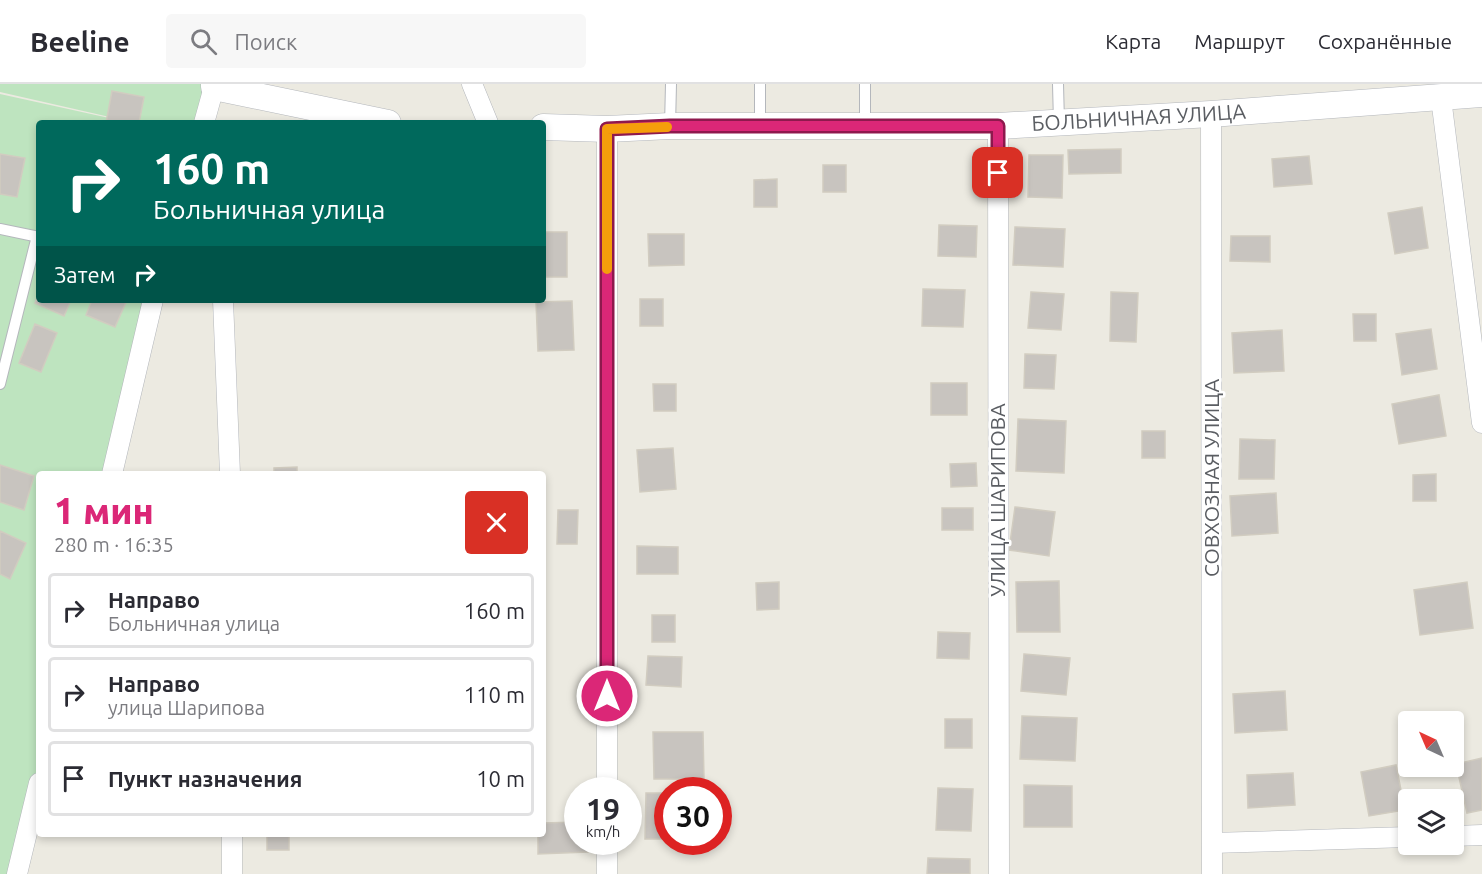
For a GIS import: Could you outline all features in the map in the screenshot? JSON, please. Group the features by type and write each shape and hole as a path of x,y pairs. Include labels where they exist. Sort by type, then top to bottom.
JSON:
{"street":[{"path":"472,84 487,120"},
{"path":"205,120 214,86"},
{"path":"214,86 215,120"},
{"path":"214,86 374,120"},
{"name":"БОЛЬНИЧНАЯ УЛИЦА","path":"546,127 607,129 670,126 998,126 1211,114 1482,94"},
{"path":"1440,98 1482,423"},
{"name":"СОВХОЗНАЯ УЛИЦА","path":"1211,114 1212,874"},
{"name":"УЛИЦА ШАРИПОВА","path":"998,126 999,874"},
{"path":"607,129 607,777"},
{"path":"113,471 152,303"},
{"path":"223,303 230,471"},
{"path":"18,874 36,796"},
{"path":"1464,836 1482,835"},
{"path":"232,837 232,874"},
{"path":"1212,843 1398,837"},
{"path":"607,855 607,874"}],"lane":[{"path":"670,84 670,126"},
{"path":"760,84 760,127"},
{"path":"864,84 865,126"},
{"path":"1058,84 1059,123"},
{"path":"0,229 36,237"},
{"path":"0,384 36,245"}],"green space":[{"path":"0,84 209,84 203,120 123,120 0,92"},
{"path":"0,94 118,120 36,120 36,303 160,303 121,471 36,471 36,824 24,874 0,874"}],"building":[{"path":"112,91 144,97 140,120 107,120"},
{"path":"1121,149 1121,173 1069,174 1068,150"},
{"path":"0,154 25,158 17,197 0,194"},
{"path":"1029,155 1063,155 1062,198 1028,197"},
{"path":"1309,156 1312,184 1274,187 1272,159"},
{"path":"823,165 846,165 846,192 823,192"},
{"path":"777,179 777,207 754,207 754,180"},
{"path":"1422,207 1428,248 1395,254 1388,213"},
{"path":"939,225 977,226 976,257 938,256"},
{"path":"1015,227 1065,229 1063,267 1013,265"},
{"path":"546,232 567,232 567,277 546,277"},
{"path":"648,234 684,234 684,265 649,266"},
{"path":"1231,236 1270,236 1270,262 1230,261"},
{"path":"923,289 965,290 963,327 922,326"},
{"path":"1031,292 1064,294 1061,330 1028,328"},
{"path":"1111,292 1138,293 1136,342 1110,341"},
{"path":"640,299 663,299 663,326 640,326"},
{"path":"36,300 36,303 70,303 64,316 35,303"},
{"path":"572,301 574,350 538,351 536,303"},
{"path":"91,303 126,303 115,327 86,315"},
{"path":"1353,314 1376,314 1376,341 1354,341"},
{"path":"35,324 57,333 41,372 19,363"},
{"path":"1431,329 1437,369 1402,375 1396,334"},
{"path":"1282,330 1284,371 1234,373 1232,333"},
{"path":"1025,354 1056,355 1054,389 1024,388"},
{"path":"931,383 967,383 967,415 931,415"},
{"path":"653,384 676,384 676,411 654,411"},
{"path":"1439,395 1446,436 1399,444 1392,404"},
{"path":"1018,419 1066,421 1064,473 1016,471"},
{"path":"1142,431 1165,431 1165,458 1142,458"},
{"path":"1240,439 1275,440 1274,479 1239,479"},
{"path":"673,448 676,489 640,492 637,450"},
{"path":"976,463 977,486 951,487 950,464"},
{"path":"0,465 34,476 24,510 0,502"},
{"path":"297,467 297,471 274,471 274,468"},
{"path":"1436,474 1436,501 1413,501 1413,475"},
{"path":"1276,493 1278,533 1232,536 1230,496"},
{"path":"1015,507 1055,512 1049,556 1009,550"},
{"path":"942,508 973,508 973,530 942,530"},
{"path":"558,510 578,510 577,544 557,544"},
{"path":"0,531 26,543 10,579 0,574"},
{"path":"637,546 678,547 678,574 637,574"},
{"path":"1059,581 1060,632 1017,632 1016,582"},
{"path":"779,582 779,609 757,610 756,583"},
{"path":"1467,582 1473,628 1420,635 1414,590"},
{"path":"652,615 675,615 675,642 652,642"},
{"path":"938,632 970,633 969,659 937,658"},
{"path":"1024,654 1070,658 1066,695 1021,691"},
{"path":"648,656 682,657 681,687 646,685"},
{"path":"1285,691 1287,730 1235,733 1233,694"},
{"path":"1022,716 1077,718 1075,761 1020,759"},
{"path":"945,719 972,719 972,748 945,748"},
{"path":"653,732 703,732 704,777 654,777 654,779"},
{"path":"1482,758 1482,810 1467,813 1464,789 1462,789 1459,777 1464,777 1464,762"},
{"path":"1396,765 1401,789 1398,789 1398,811 1369,816 1361,772"},
{"path":"1293,773 1295,805 1248,808 1247,775"},
{"path":"1024,785 1072,786 1072,827 1024,827"},
{"path":"938,788 973,789 971,831 936,830"},
{"path":"646,793 654,793 654,839 645,839"},
{"path":"564,822 564,853 538,854 538,837 546,837 546,823"},
{"path":"267,837 289,837 289,850 267,850"},
{"path":"928,858 970,859 970,874 927,874"}],"slow traffic":[{"path":"607,269 607,129 667,127"}],"route":[{"path":"607,696 607,129 670,126 998,126 998,173"}]}
